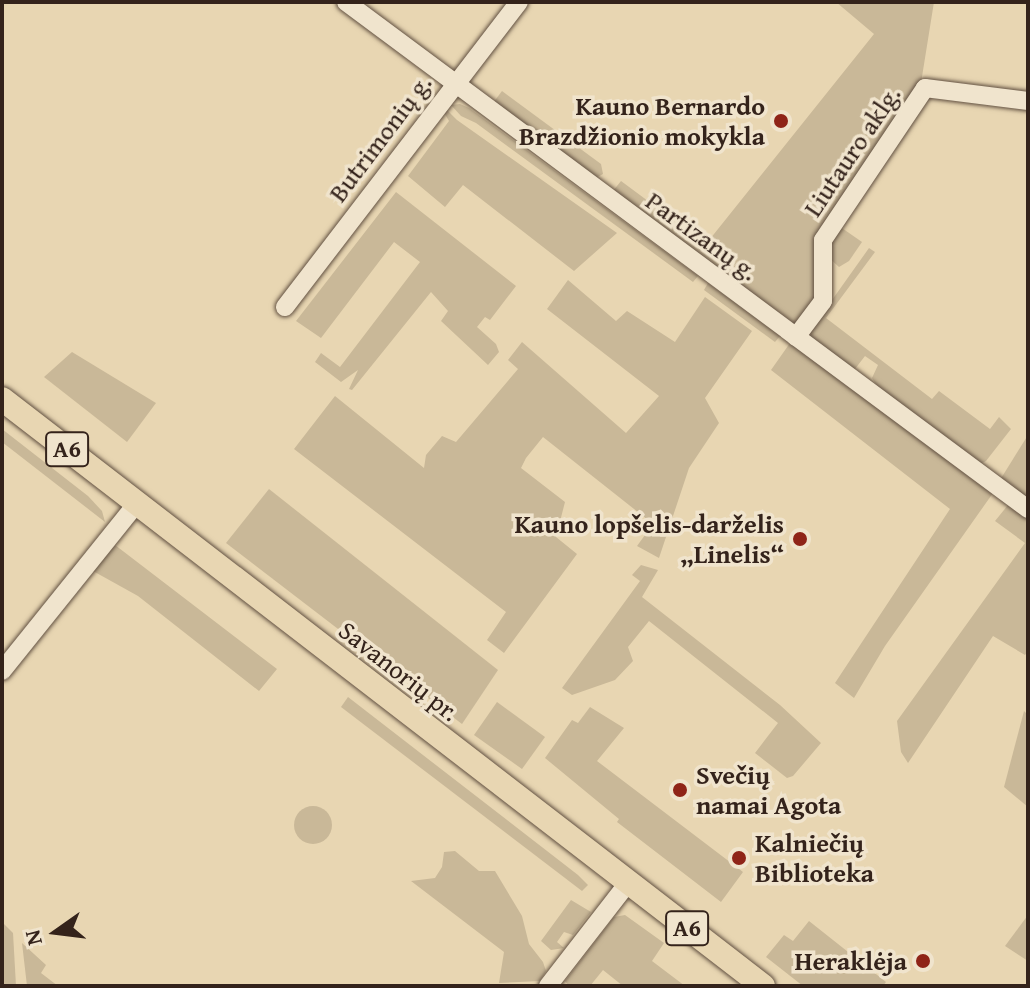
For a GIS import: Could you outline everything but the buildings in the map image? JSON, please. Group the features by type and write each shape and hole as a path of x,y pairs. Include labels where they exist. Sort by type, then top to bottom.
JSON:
{"main road":[{"name":"Savanorių pr.","path":"2,399 763,986"}],"street":[{"name":"Partizanų g.","path":"346,2 1028,509"},
{"name":"Butrimonių g.","path":"285,307 519,2"},
{"name":"Liutauro aklg.","path":"796,337 823,301 823,240 925,88 1028,101"},
{"path":"2,671 137,503"},
{"path":"548,986 628,883"}],"shaded area":[{"path":"836,2 934,2 921,83 814,242 821,291 796,325 613,191 621,181 706,244 874,34"},
{"path":"502,91 601,164 603,174 594,179 493,103"},
{"path":"460,104 698,276 693,282 476,123 461,116 451,105"},
{"path":"446,109 457,120 617,233 574,271 463,185 445,207 408,176 449,121 443,111"},
{"path":"396,192 516,286 490,320 485,317 477,327 496,344 499,352 488,365 441,321 448,311 431,292 352,390 349,389 358,370 341,382 315,362 321,353 340,367 420,262 394,242 321,338 296,321"},
{"path":"839,226 862,242 849,261 839,267 828,257 830,240"},
{"path":"869,248 875,252 826,318 932,399 939,391 990,429 999,417 1011,429 986,461 980,464 877,386 872,378 878,365 865,356 855,369 849,368 812,339 810,331"},
{"path":"568,280 616,321 627,311 675,342 705,297 752,331 705,398 719,423 689,468 659,558 637,546 653,524 543,437 526,458 521,468 565,502 556,537 577,554 504,653 487,640 506,612 294,449 335,396 424,468 426,455 442,436 456,442 518,369 508,360 522,342 626,433 659,396 547,309"},
{"path":"708,283 780,336 775,342 704,290"},
{"path":"790,343 993,493 885,646 854,698 835,683 950,509 771,370"},
{"path":"72,352 156,403 127,442 44,377"},
{"path":"2,429 88,496 102,511 105,522 2,442"},
{"path":"1028,435 1028,500 1000,480"},
{"path":"269,489 498,670 462,724 226,543"},
{"path":"1008,505 1028,520 1028,651 1025,655 993,636 908,763 901,752 897,721 1025,543 995,521"},
{"path":"115,545 277,669 259,691 138,596 93,571"},
{"path":"641,565 658,570 642,597 780,705 821,743 793,776 787,778 755,753 778,723 649,621 628,647 633,661 615,680 572,695 562,688 640,581 632,575"},
{"path":"348,697 588,885 582,891 341,707"},
{"path":"497,702 545,737 522,769 474,735"},
{"path":"590,707 624,728 597,761 743,872 721,902 617,822 619,819 545,758 572,720 578,723"},
{"path":"1024,711 1028,715 1028,807 1004,787"},
{"path":"313,806 326,812 332,825 326,838 313,844 300,838 294,825 300,812"},
{"path":"455,851 479,871 495,871 522,916 529,944 543,962 546,971 540,981 499,983 504,952 411,881 435,878 442,867 444,852"},
{"path":"571,900 591,912 573,935 564,932 557,942 564,948 551,950 541,941"},
{"path":"625,915 664,943 652,961 685,986 623,986 603,970 590,986 568,985 565,981 614,917"},
{"path":"1028,915 1028,961 1005,946"},
{"path":"809,921 886,982 883,986 803,986 766,957 784,935 793,941"},
{"path":"2,922 13,933 16,986 2,986"},
{"path":"22,943 46,965 41,973 58,986 27,986"}],"place":[{"name":"Kauno Bernardo Brazdžionio mokykla","path":"781,121"},
{"name":"Kauno lopšelis-darželis „Linelis“","path":"800,539"},
{"name":"Svečių namai Agota","path":"680,790"},
{"name":"Kalniečių Biblioteka","path":"739,858"},
{"name":"Heraklėja","path":"923,961"}]}
